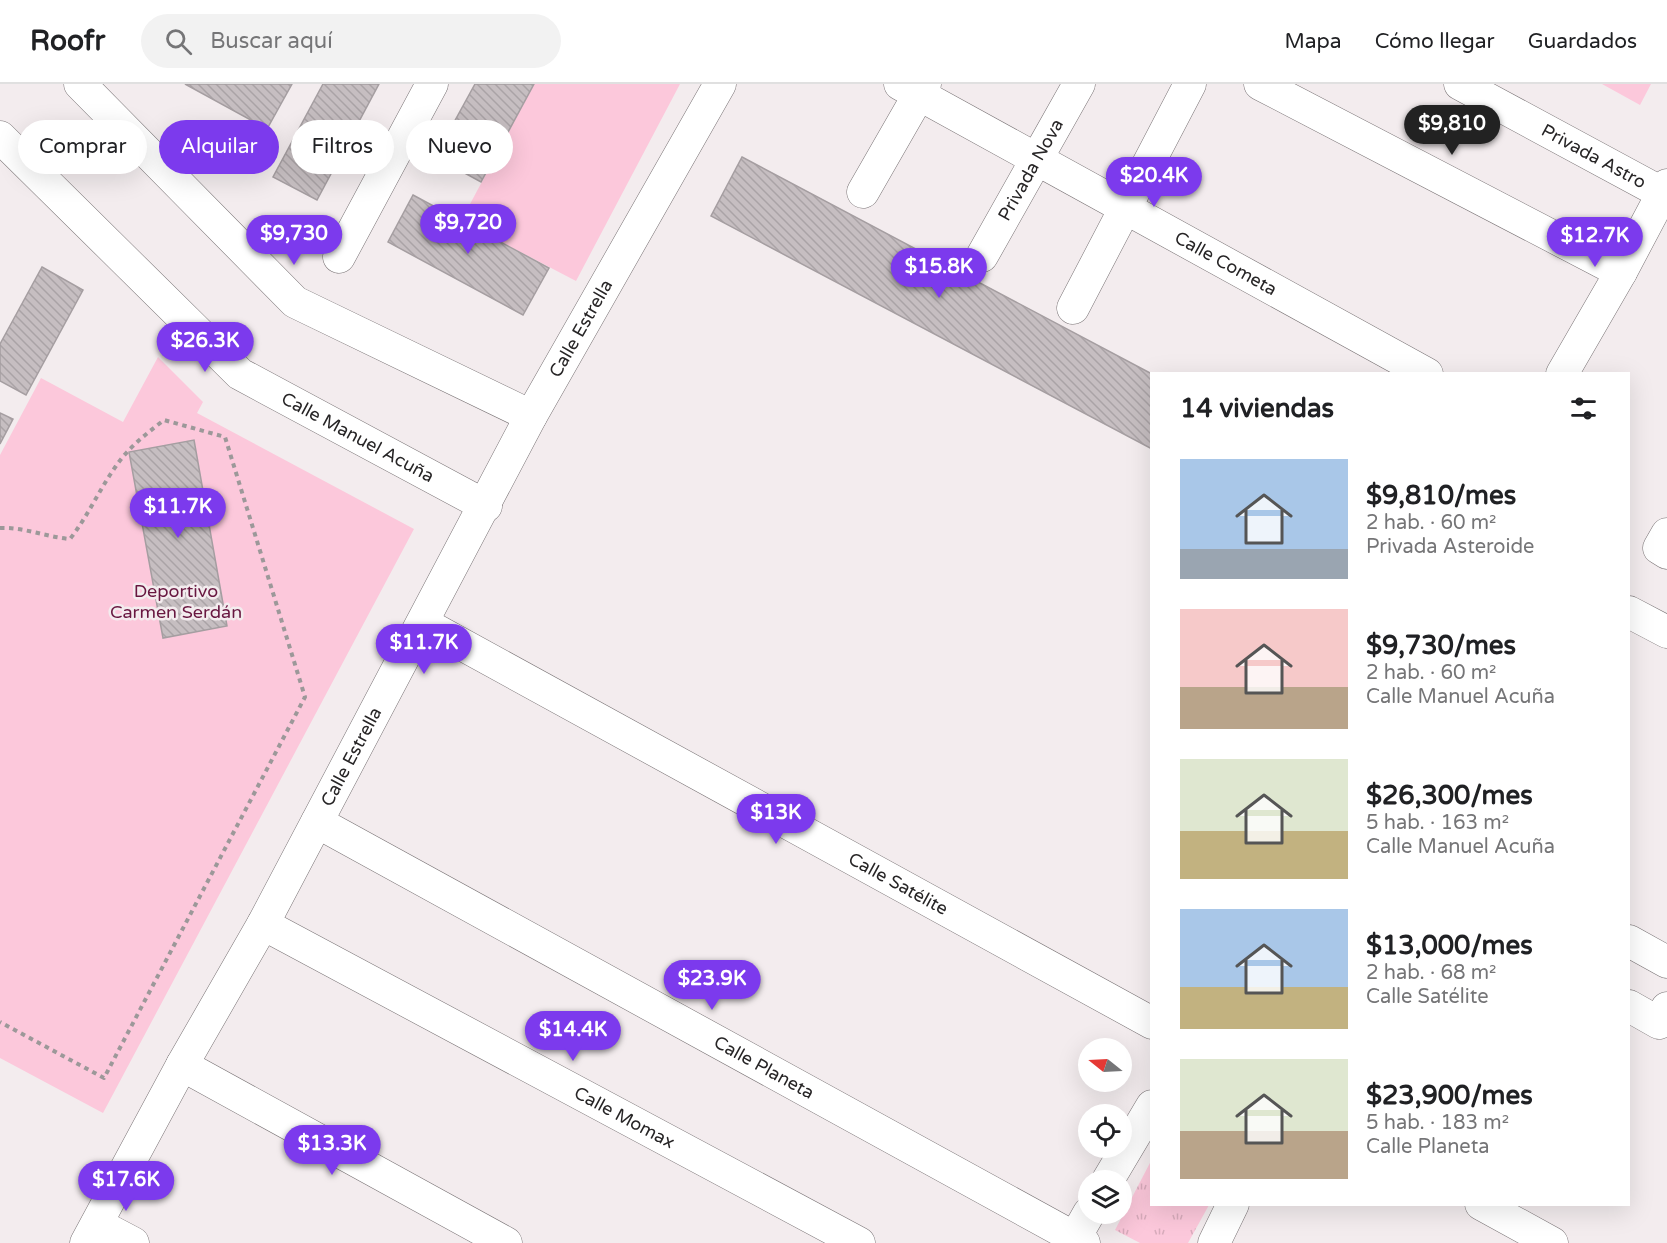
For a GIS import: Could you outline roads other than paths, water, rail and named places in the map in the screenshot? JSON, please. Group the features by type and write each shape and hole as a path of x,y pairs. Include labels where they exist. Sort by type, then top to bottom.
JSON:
{"street":[{"path":"80,84 295,302 531,416"},
{"path":"339,256 432,84"},
{"name":"Calle Estrella","path":"92,1234 182,1065 263,924 486,507 531,416 720,84"},
{"name":"Privada Nova","path":"982,256 1079,84"},
{"path":"1073,308 1190,84"},
{"path":"1260,84 1621,272"},
{"name":"Privada Astro","path":"1460,84 1664,189"},
{"path":"863,192 915,87"},
{"name":"Calle Cometa","path":"915,87 1037,162 1423,372"},
{"name":"Calle Manuel Acuña","path":"0,137 240,374 486,507"},
{"path":"1563,372 1621,272 1664,189"},
{"path":"1667,534 1659,549 1667,553"},
{"path":"1630,613 1667,632"},
{"name":"Calle Satélite","path":"423,623 1150,1022"},
{"name":"Calle Planeta","path":"317,822 1080,1234"},
{"name":"Calle Momax","path":"263,924 859,1243"},
{"path":"1630,941 1667,962"},
{"path":"1630,1007 1659,1023 1667,1008"},
{"path":"182,1065 506,1243"},
{"path":"1114,1170 1150,1109"},
{"path":"1214,1243 1232,1206"},
{"path":"1485,1206 1552,1243"},
{"path":"92,1234 133,1243"}],"park label":[{"name":"Deportivo Carmen Serdán","path":"176,601"}]}
